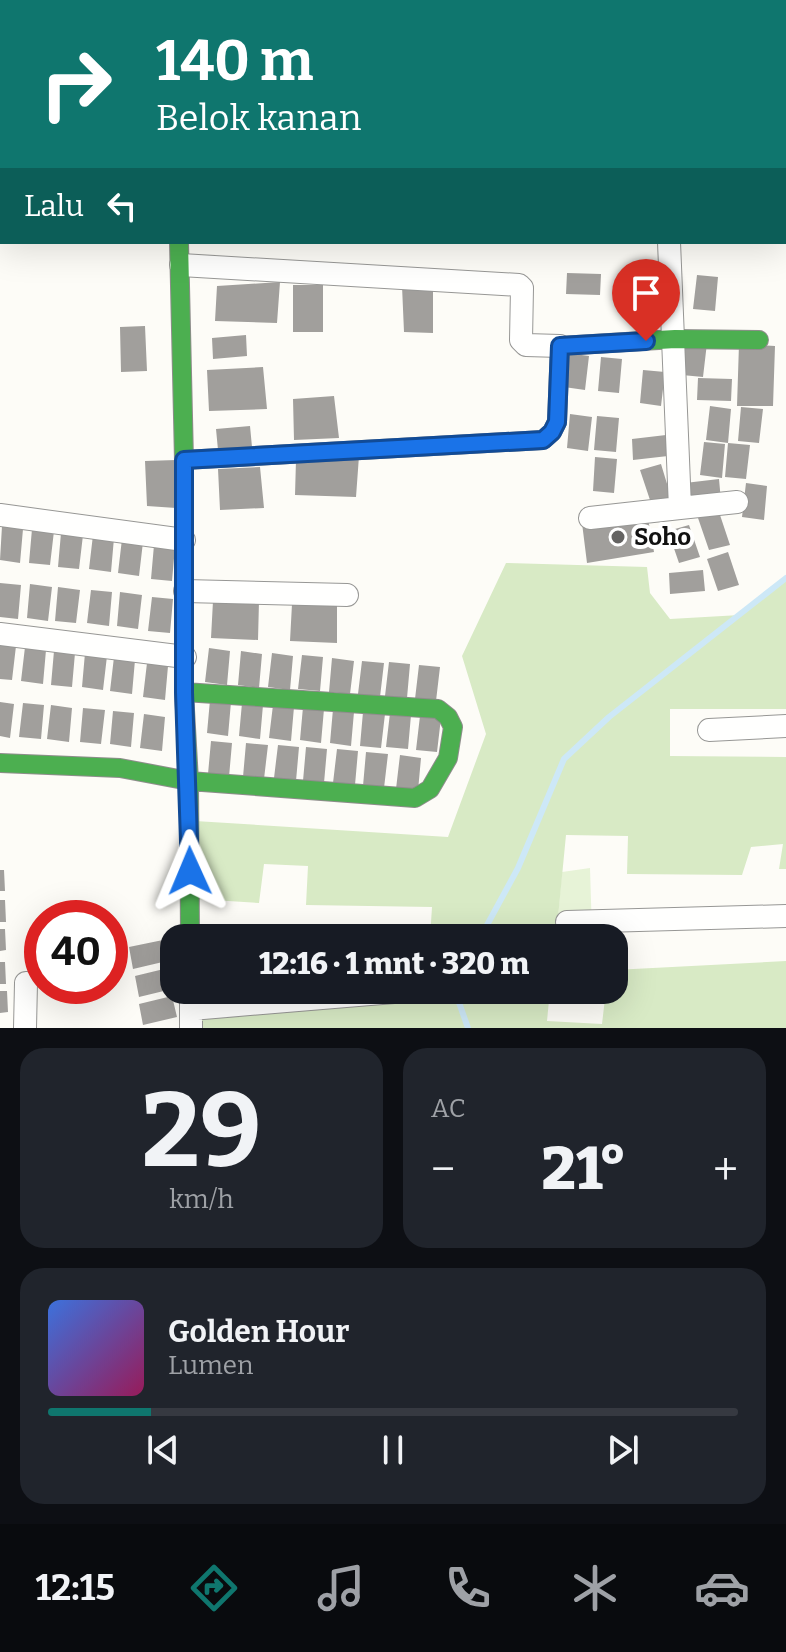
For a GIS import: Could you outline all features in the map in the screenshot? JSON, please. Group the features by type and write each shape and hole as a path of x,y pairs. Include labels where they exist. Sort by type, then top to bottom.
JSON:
{"street":[{"path":"179,244 190,924"},
{"path":"669,244 680,508"},
{"path":"181,265 519,285 522,288 521,340 526,345 675,339 759,340"},
{"path":"184,460 543,440 557,422 560,346"},
{"path":"590,518 737,502"},
{"path":"0,515 184,540"},
{"path":"185,591 347,595"},
{"path":"0,634 185,657"},
{"path":"0,763 110,769 172,775 189,781 415,798 430,789 448,758 453,727 448,717 438,709 184,692"},
{"path":"709,730 786,726"},
{"path":"567,922 786,916"},
{"path":"25,1028 26,1004"},
{"path":"191,1009 251,1004"}],"green space":[{"path":"506,563 647,567 650,593 670,619 740,615 786,578 786,709 670,709 670,756 786,757 786,869 779,869 783,844 751,847 742,875 627,874 628,836 566,835 557,924 431,924 432,907 306,905 308,866 264,864 259,903 196,899 195,821 448,837 486,734 462,656"},
{"path":"590,868 592,924 557,924 562,872"},
{"path":"786,961 786,1028 202,1028 201,1013 250,1004 549,1004 547,1021 602,1024 604,1004 628,1004 628,969"}],"building":[{"path":"567,273 601,274 600,295 566,294"},
{"path":"697,275 718,277 715,311 693,309"},
{"path":"280,282 277,323 215,321 217,286"},
{"path":"293,285 323,285 323,332 293,332"},
{"path":"433,285 433,333 404,332 402,286"},
{"path":"145,326 147,371 121,372 120,327"},
{"path":"246,335 247,356 213,359 212,338"},
{"path":"685,341 707,343 703,377 682,375"},
{"path":"739,344 775,346 773,406 737,406"},
{"path":"567,353 589,356 585,390 564,387"},
{"path":"601,357 622,359 619,393 598,391"},
{"path":"263,367 267,409 209,411 207,370"},
{"path":"643,370 665,372 661,406 640,403"},
{"path":"698,378 732,379 731,401 697,400"},
{"path":"334,396 339,438 294,440 293,399"},
{"path":"710,406 731,409 728,443 706,440"},
{"path":"741,407 763,409 759,443 738,441"},
{"path":"570,414 592,417 588,451 567,448"},
{"path":"597,416 619,418 616,452 594,450"},
{"path":"250,426 252,447 218,450 216,429"},
{"path":"666,435 668,456 633,460 632,439"},
{"path":"704,442 725,444 722,478 700,475"},
{"path":"728,443 750,445 746,479 725,477"},
{"path":"359,456 356,497 295,495 296,460"},
{"path":"595,457 617,459 614,493 593,491"},
{"path":"176,460 176,508 147,506 145,461"},
{"path":"661,464 671,497 651,503 640,470"},
{"path":"260,467 264,508 220,510 218,469"},
{"path":"719,479 721,501 686,504 685,483"},
{"path":"746,483 767,486 764,520 742,517"},
{"path":"719,512 730,545 709,550 698,518"},
{"name":"Soho","path":"647,513 654,552 587,563 582,523"},
{"path":"689,525 700,557 679,563 668,531"},
{"path":"2,526 23,529 20,563 0,560"},
{"path":"32,529 54,531 50,565 29,563"},
{"path":"61,533 83,535 79,569 58,567"},
{"path":"93,535 114,538 111,572 89,569"},
{"path":"122,539 143,542 139,576 118,573"},
{"path":"154,545 175,547 172,581 151,579"},
{"path":"728,552 739,585 718,591 707,559"},
{"path":"703,570 705,591 670,594 669,573"},
{"path":"0,583 21,585 18,619 0,617"},
{"path":"30,584 52,587 48,621 27,618"},
{"path":"58,587 80,590 76,623 55,621"},
{"path":"91,590 112,592 109,626 87,623"},
{"path":"120,592 142,595 138,629 117,626"},
{"path":"152,597 173,599 170,633 148,631"},
{"path":"213,601 259,601 258,640 211,638"},
{"path":"292,604 337,604 337,643 290,641"},
{"path":"0,645 16,646 12,680 0,679"},
{"path":"25,647 46,650 43,684 21,681"},
{"path":"209,648 230,651 227,685 205,682"},
{"path":"54,651 75,653 72,687 51,685"},
{"path":"241,651 262,654 259,688 238,685"},
{"path":"85,653 107,656 103,690 82,687"},
{"path":"272,653 293,656 290,690 268,687"},
{"path":"302,655 323,657 320,691 298,689"},
{"path":"114,657 135,660 132,694 110,691"},
{"path":"332,658 354,661 350,694 329,692"},
{"path":"362,661 384,663 380,697 358,694"},
{"path":"389,662 410,664 407,698 385,696"},
{"path":"147,663 168,666 165,700 143,697"},
{"path":"419,665 440,667 436,701 415,699"},
{"path":"210,700 231,702 228,736 207,733"},
{"path":"0,702 14,704 10,738 0,736"},
{"path":"23,703 44,705 41,739 19,737"},
{"path":"242,703 263,705 260,739 239,736"},
{"path":"51,705 72,708 69,742 47,739"},
{"path":"273,705 294,707 291,741 269,738"},
{"path":"303,707 324,709 321,743 300,740"},
{"path":"83,708 105,710 101,744 80,742"},
{"path":"333,709 354,712 351,746 330,743"},
{"path":"113,711 134,713 131,747 110,744"},
{"path":"363,712 385,714 381,748 360,746"},
{"path":"390,713 411,715 408,749 386,747"},
{"path":"144,714 165,717 162,751 140,748"},
{"path":"420,716 441,718 437,752 416,750"},
{"path":"211,741 232,743 229,777 208,774"},
{"path":"246,743 268,745 264,779 243,777"},
{"path":"278,745 299,747 296,781 274,778"},
{"path":"306,747 327,749 324,783 303,781"},
{"path":"337,749 358,751 355,785 333,783"},
{"path":"366,752 388,754 384,788 363,786"},
{"path":"400,755 421,758 418,791 396,789"},
{"path":"0,870 4,870 5,891 0,891"},
{"path":"0,900 5,900 6,922 0,922"},
{"path":"0,929 5,929 6,950 0,951"},
{"path":"160,941 160,963 133,969 129,947"},
{"path":"0,962 5,962 6,984 0,984"},
{"path":"160,970 160,992 139,997 135,976"},
{"path":"0,991 7,991 8,1012 0,1013"},
{"path":"160,999 160,1004 174,1004 177,1017 143,1025 139,1004"}],"waterway":[{"path":"488,924 518,868 564,759 609,717 786,578"},
{"path":"459,1004 468,1028"}],"traffic: fast":[{"path":"179,244 190,924"},
{"path":"184,460 543,440 557,422 560,346 675,339 759,340"},
{"path":"0,763 120,768 189,781 415,798 430,789 448,758 453,727 448,717 438,709 184,692"}],"place":[{"name":"Soho","path":"618,537"}],"route":[{"path":"190,871 184,692 184,460 543,440 557,422 560,346 646,341"}]}
